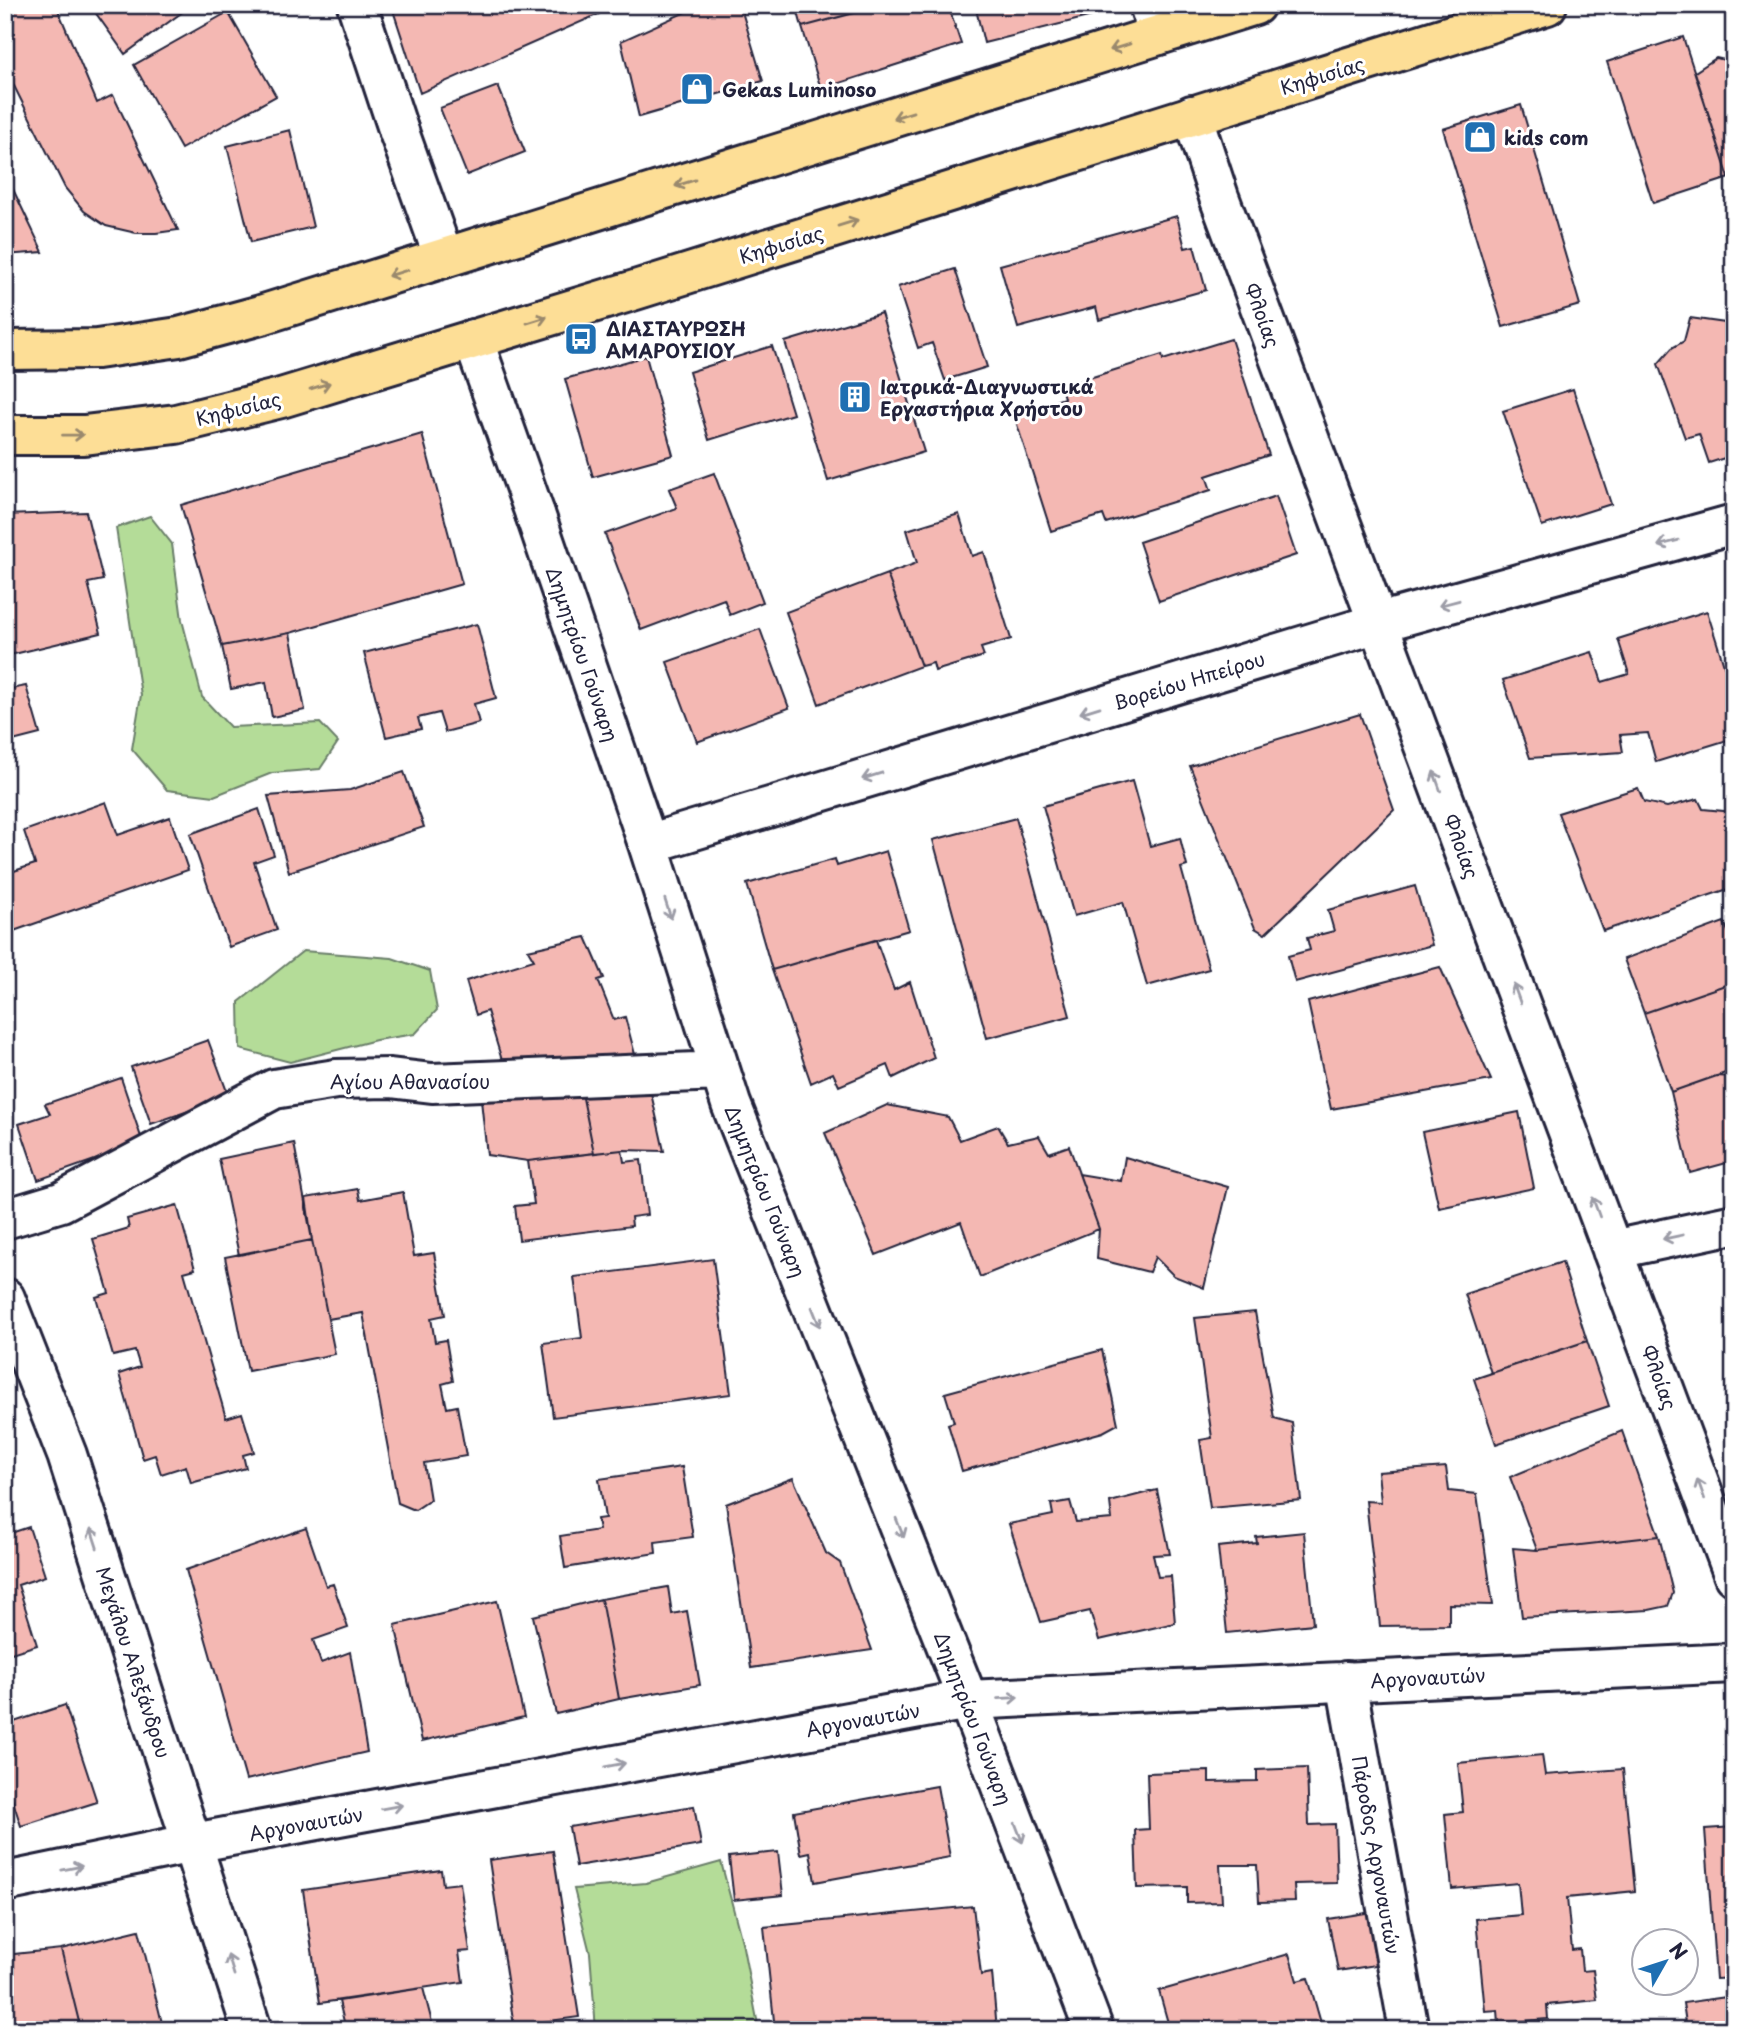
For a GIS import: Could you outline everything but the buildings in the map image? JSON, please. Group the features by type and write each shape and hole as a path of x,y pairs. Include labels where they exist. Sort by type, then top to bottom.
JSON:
{"main road":[{"path":"5,350 97,349 179,337 261,315 444,258 1154,20 1255,5"},
{"name":"Κηφισίας","path":"5,435 84,435 176,424 281,398 632,292 1547,5"}],"street":[{"path":"357,5 444,258"},
{"name":"Φλοίας","path":"1192,115 1224,210 1734,1576"},
{"name":"Δημητρίου Γούναρη","path":"473,339 648,844 736,1117 968,1700 1094,2030"},
{"name":"Βορείου Ηπείρου","path":"648,844 1378,623 1734,524"},
{"name":"Αγίου Αθανασίου","path":"5,1219 61,1202 274,1089 336,1079 390,1078 432,1083 720,1071"},
{"path":"1612,1250 1734,1224"},
{"name":"Μεγάλου Αλεξάνδρου","path":"5,1298 66,1455 252,2030"},
{"name":"Αργοναυτών","path":"5,1882 193,1843 968,1700 1734,1663"},
{"name":"Πάροδος Αργοναυτών","path":"1346,1681 1409,2030"}],"green space":[{"path":"150,516 172,544 182,620 202,697 230,727 320,723 338,742 320,769 272,773 214,796 167,790 132,749 141,695 116,528"},
{"path":"303,951 392,958 430,971 437,1010 415,1034 376,1040 290,1062 240,1049 239,1002"},
{"path":"721,1862 742,1942 759,2030 596,2030 590,1953 574,1889 646,1883"}],"place":[{"name":"Gekas Luminoso","path":"697,89"},
{"name":"kids com","path":"1480,137"},
{"name":"ΔΙΑΣΤΑΥΡΩΣΗ ΑΜΑΡΟΥΣΙΟΥ","path":"581,339"},
{"name":"Ιατρικά-Διαγνωστικά Εργαστήρια Χρήστου","path":"855,397"}]}
